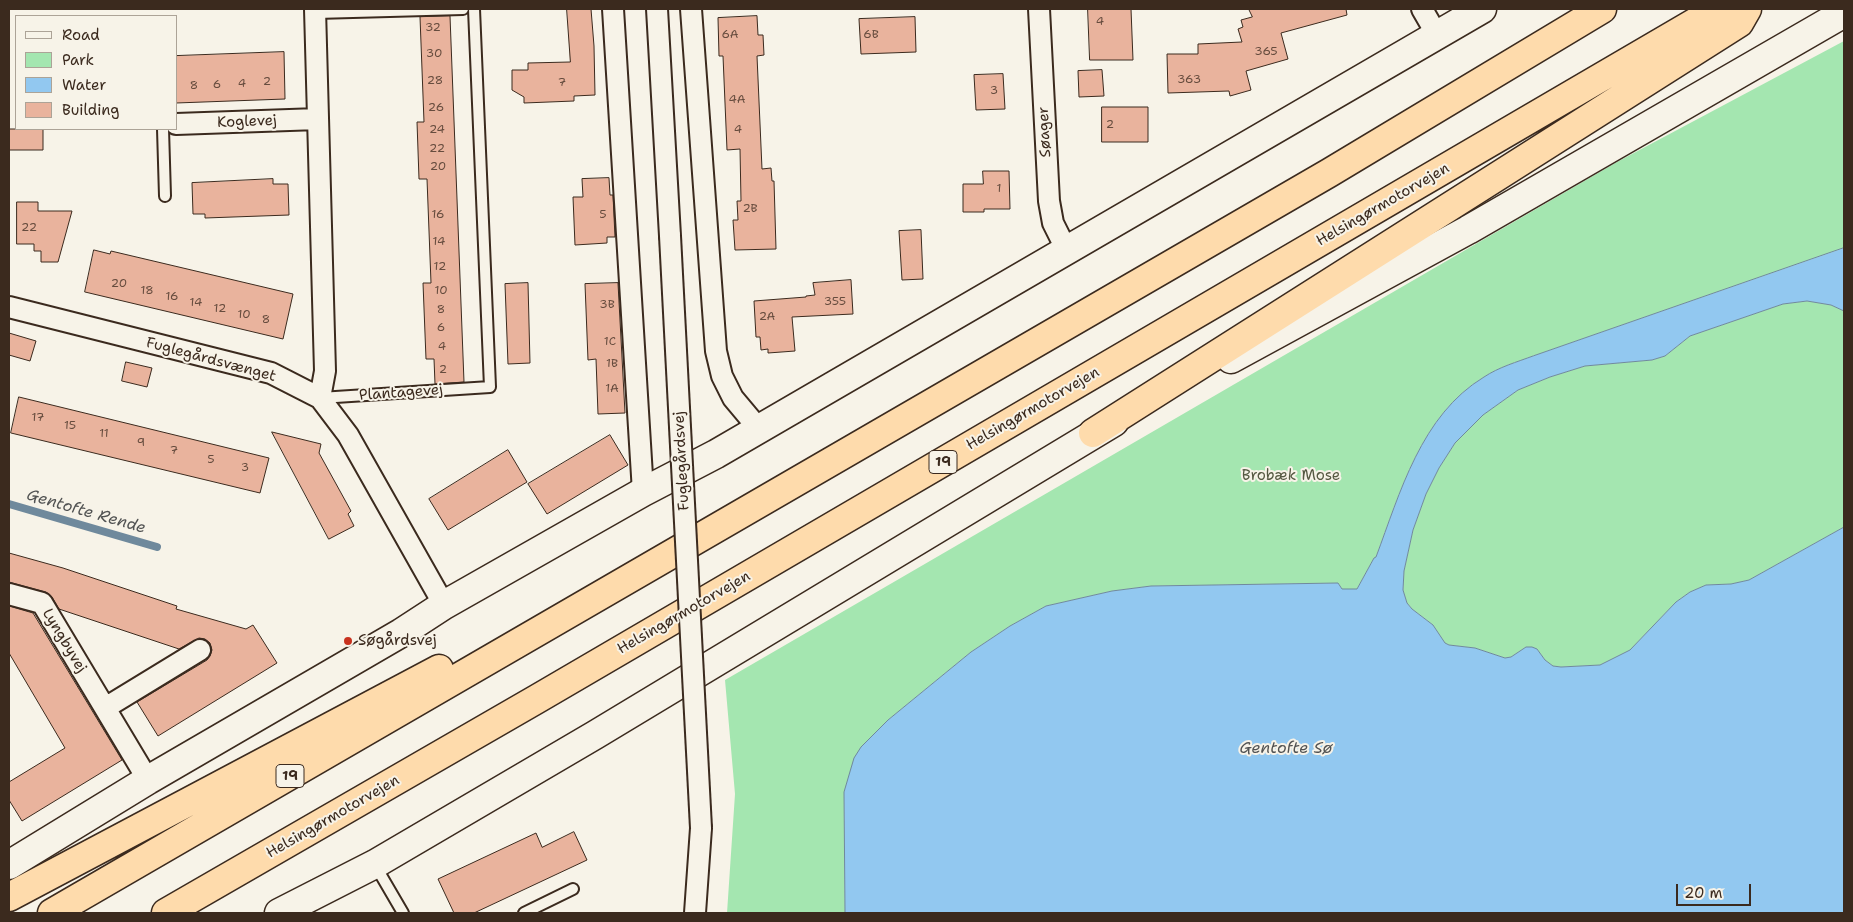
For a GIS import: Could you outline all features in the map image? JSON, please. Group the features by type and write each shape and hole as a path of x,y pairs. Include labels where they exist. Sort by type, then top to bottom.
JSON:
{"highway":[{"name":"19","path":"52,913 1329,173 1602,9"},
{"name":"Helsingørmotorvejen","path":"166,913 537,699 1718,9"},
{"path":"1093,433 1739,23 1748,9"},
{"path":"9,897 498,638 528,637"}],"street":[{"path":"613,9 643,492"},
{"name":"Fuglegårdsvej","path":"657,9 701,828 695,913"},
{"path":"691,9 716,351 722,376 733,398 759,429"},
{"name":"Søager","path":"1039,9 1049,201 1053,223 1067,251"},
{"path":"1422,9 1437,35"},
{"path":"9,866 148,780 401,633 444,605 643,492 716,454 1482,9"},
{"path":"315,11 325,371 320,398"},
{"path":"279,913 375,864 603,730 1093,433 1468,230 1844,13"},
{"name":"Koglevej","path":"178,124 318,119"},
{"name":"Fuglegårdsvænget","path":"9,307 271,373 320,398 348,435 444,605"},
{"name":"Lyngbyvej","path":"9,594 42,603 148,780"},
{"path":"105,708 200,650"}],"lane":[{"path":"315,11 463,9"},
{"name":"Plantagevej","path":"320,398 490,387 474,9"},
{"path":"163,130 165,196"},
{"path":"375,864 403,913"},
{"path":"524,913 573,889"}],"green space":[{"name":"Brobæk Mose","path":"1844,41 1844,248 1514,363 1484,377 1462,393 1444,412 1428,434 1404,482 1376,557 1357,589 1342,589 1338,583 1151,586 1112,591 1046,606 1010,626 971,652 888,720 861,747 844,792 845,913 727,913 735,794 725,680 1617,162"},
{"path":"1807,301 1831,305 1844,311 1844,527 1749,580 1731,584 1706,585 1690,592 1676,602 1630,650 1600,665 1553,666 1545,660 1537,649 1526,647 1511,657 1505,658 1475,648 1449,645 1445,643 1433,625 1407,603 1403,590 1404,571 1413,530 1426,494 1439,468 1455,443 1483,415 1518,390 1550,377 1585,366 1652,360 1665,356 1690,336 1783,304"}],"water":[{"name":"Gentofte Sø","path":"1844,248 1844,311 1831,305 1807,301 1783,304 1690,336 1665,356 1652,360 1585,366 1550,377 1518,390 1483,415 1455,443 1439,468 1426,494 1413,530 1404,571 1403,590 1407,603 1412,609 1433,625 1445,643 1449,645 1475,648 1505,658 1511,657 1526,647 1532,647 1537,649 1545,660 1553,666 1600,665 1630,650 1676,602 1690,592 1706,585 1731,584 1749,580 1844,527 1844,913 845,913 844,792 854,758 861,747 888,720 971,652 1010,626 1046,606 1112,591 1151,586 1338,583 1342,589 1357,589 1376,557 1404,482 1428,434 1444,412 1462,393 1484,377 1514,363"}],"building":[{"path":"567,9 591,9 595,95 574,96 574,101 524,103 524,97 512,90 512,70 528,70 528,63 570,62"},
{"path":"1088,9 1131,9 1133,60 1090,60"},
{"path":"1249,9 1346,9 1347,15 1281,33 1288,59 1246,71 1251,90 1230,96 1229,91 1168,93 1167,54 1198,54 1198,44 1242,42 1238,29 1243,27 1241,20 1252,17"},
{"path":"450,16 464,382 435,384 434,359 426,359 423,283 431,283 427,179 419,179 417,122 424,122 420,17"},
{"path":"757,16 758,35 763,35 764,55 757,56 762,169 771,168 772,181 774,181 776,249 735,250 733,220 738,220 737,201 741,201 740,149 727,150 723,56 719,56 718,18"},
{"path":"915,17 916,52 861,54 859,19"},
{"path":"284,52 285,99 178,103 178,56"},
{"path":"1102,70 1104,96 1079,97 1078,71"},
{"path":"1003,74 1005,109 976,110 974,75"},
{"path":"1102,107 1148,107 1148,142 1102,142"},
{"path":"9,129 43,130 43,150 9,150"},
{"path":"983,171 1009,171 1010,209 984,209 984,212 963,212 963,184 983,184"},
{"path":"609,178 610,195 613,195 615,237 607,237 607,243 575,245 573,197 583,197 582,179"},
{"path":"273,179 273,184 288,184 289,215 205,218 205,214 193,214 192,183"},
{"path":"17,202 38,202 38,211 72,211 58,262 41,262 41,251 34,251 34,244 17,244"},
{"path":"921,230 923,279 902,280 899,231"},
{"path":"94,250 110,254 111,251 293,294 283,339 85,292"},
{"path":"851,280 853,314 792,317 795,351 768,353 768,349 761,350 760,337 756,337 754,301 806,297 815,295 813,283"},
{"path":"528,283 530,363 508,364 505,284"},
{"path":"618,283 625,413 598,414 596,359 588,360 585,284"},
{"path":"9,333 36,341 30,361 9,355"},
{"path":"126,362 152,368 147,387 122,381"},
{"path":"19,397 269,458 260,493 11,433"},
{"path":"272,432 321,444 319,453 351,511 348,514 354,526 329,539"},
{"path":"610,435 628,465 547,514 528,484"},
{"path":"508,450 527,482 448,530 429,499"},
{"path":"9,553 63,568 177,606 176,609 246,629 253,625 277,663 158,736 137,702 207,660 212,650 210,643 205,639 199,638 179,649 59,609 52,597 46,592 9,582"},
{"path":"9,606 33,613 122,760 22,821 9,800 9,782 65,748 9,653"},
{"path":"574,832 587,860 474,913 454,913 438,879 536,833 542,847"}],"waterway":[{"name":"Gentofte Rende","path":"9,504 157,547"}],"place":[{"name":"Søgårdsvej","path":"348,641"}]}
